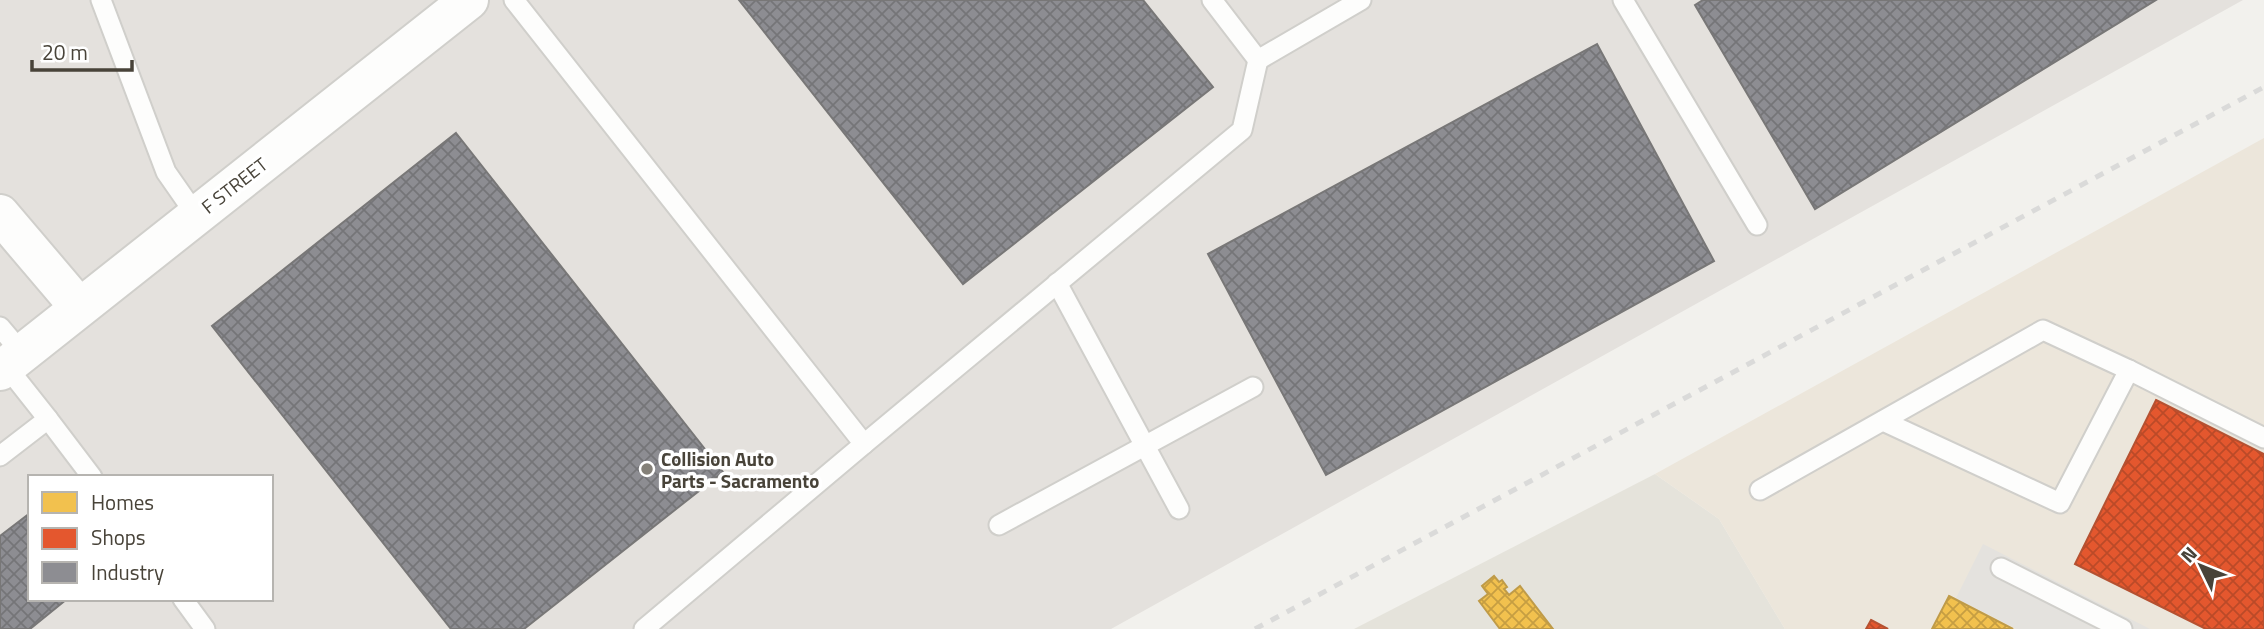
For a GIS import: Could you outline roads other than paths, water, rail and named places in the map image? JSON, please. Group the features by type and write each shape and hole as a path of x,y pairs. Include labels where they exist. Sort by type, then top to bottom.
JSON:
{"street":[{"name":"F STREET","path":"7,354 79,307 469,0"},
{"path":"0,214 79,307"}],"lane":[{"path":"101,0 166,172 196,215"},
{"path":"513,0 864,444"},
{"path":"1212,0 1258,60"},
{"path":"644,629 1242,130 1258,60 1361,0"},
{"path":"1623,0 1756,225"},
{"path":"1057,283 1179,509"},
{"path":"1760,490 2043,330 2264,438"},
{"path":"7,354 48,419 90,475"},
{"path":"1883,421 2060,503 2129,370"},
{"path":"999,525 1253,387"},
{"path":"0,456 48,419"},
{"path":"2001,568 2122,629"},
{"path":"184,601 198,626"}],"railway":[{"path":"1255,629 2264,87"}],"place":[{"name":"Collision Auto Parts - Sacramento","path":"647,469"}]}
